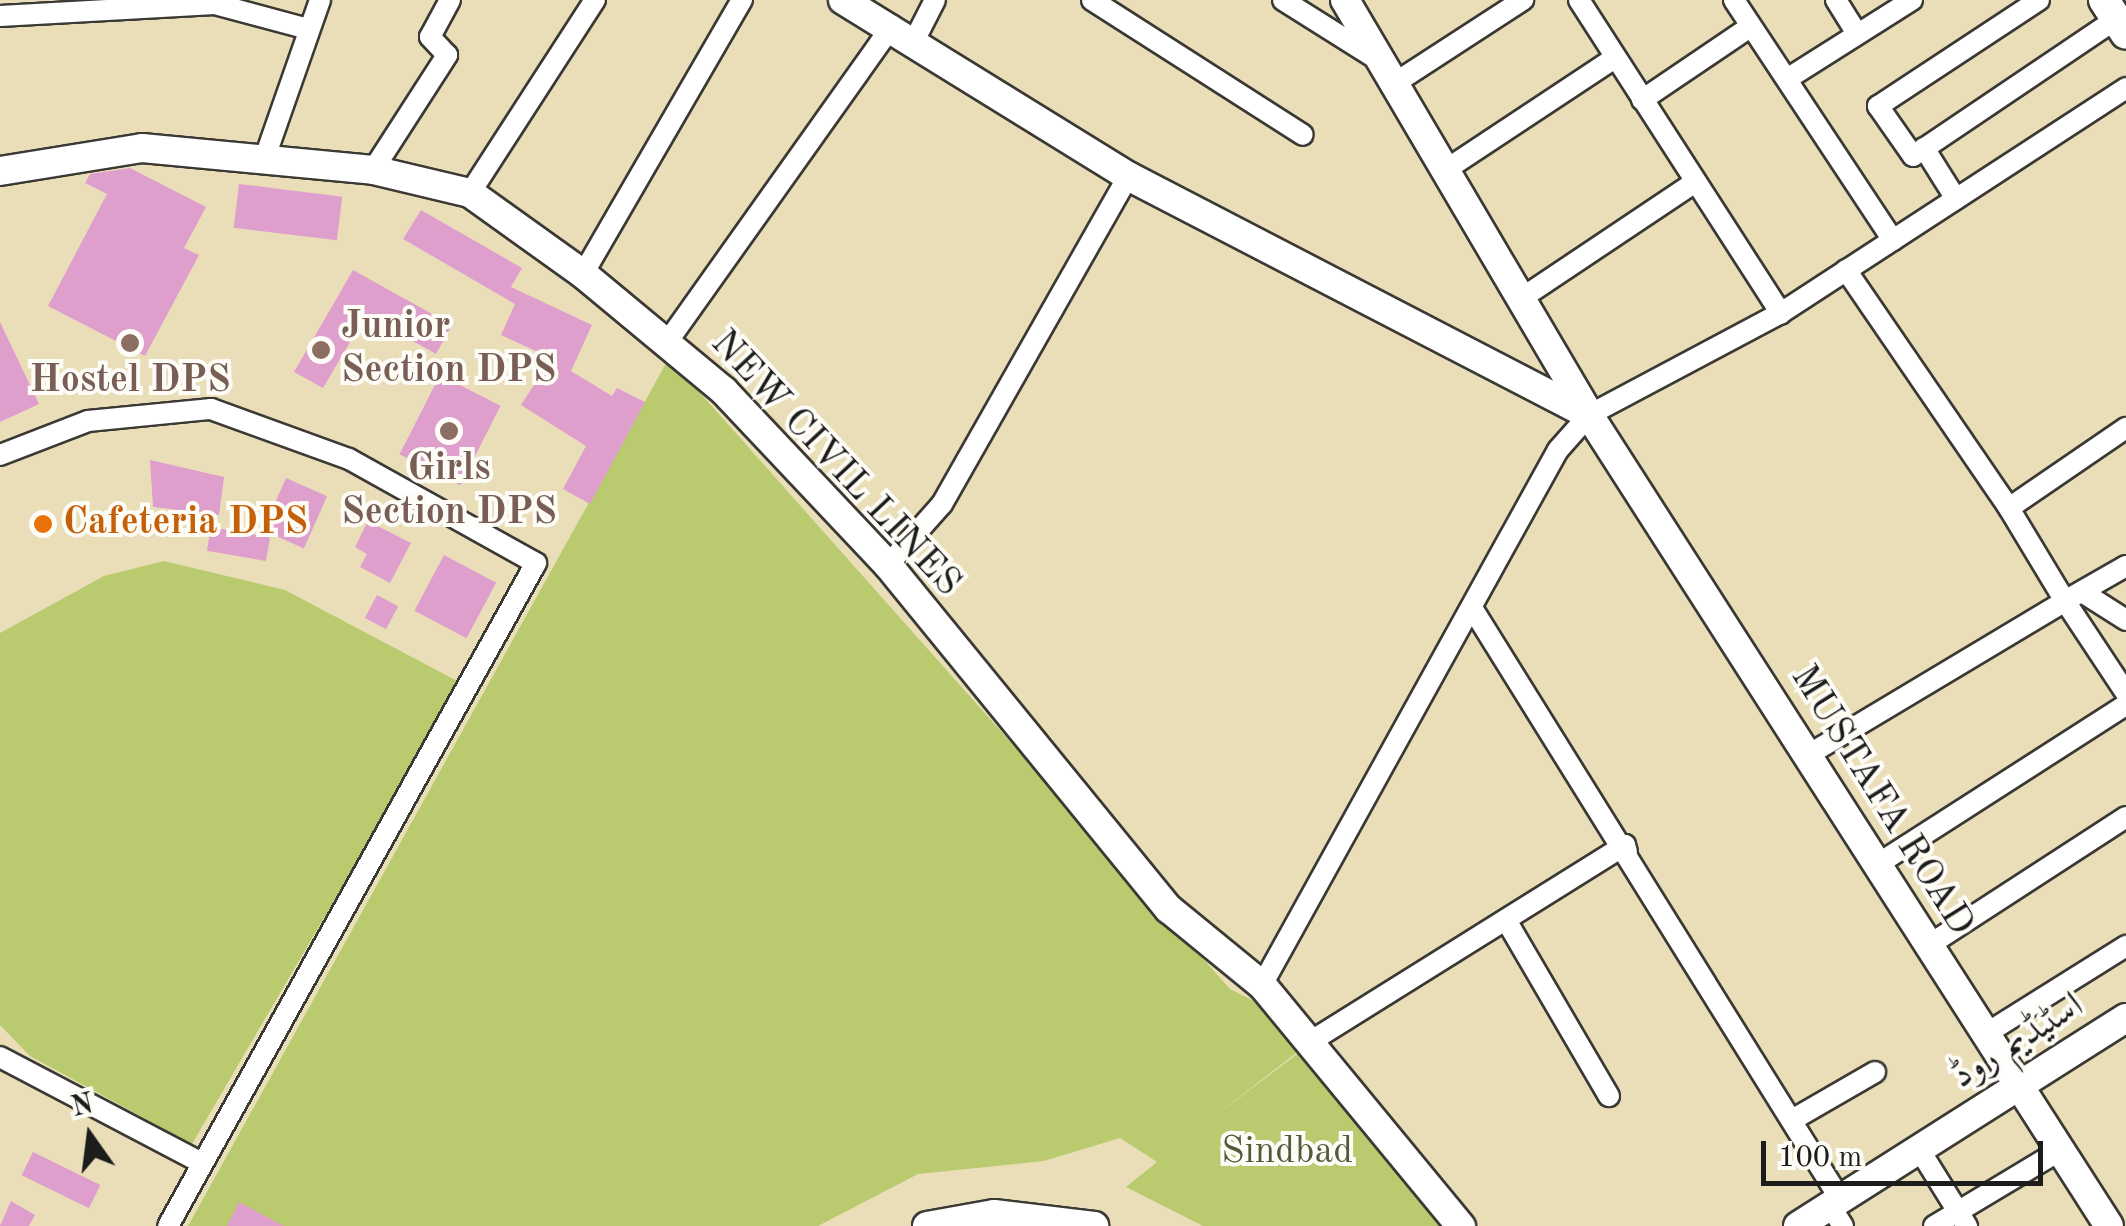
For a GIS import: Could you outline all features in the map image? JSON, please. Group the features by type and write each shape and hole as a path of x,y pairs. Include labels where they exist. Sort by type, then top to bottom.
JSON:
{"street":[{"path":"264,160 320,0"},
{"path":"373,170 447,54 430,37 450,0"},
{"path":"470,193 595,0"},
{"path":"584,274 742,0"},
{"path":"843,0 1128,176 1589,415"},
{"path":"668,341 903,34 934,0"},
{"path":"1092,0 1303,136"},
{"path":"1282,0 1388,72 1523,0"},
{"name":"MUSTAFA ROAD","path":"1344,0 1524,296 1589,415 1878,864 2016,1087 2110,1226"},
{"path":"1580,0 1613,59 1781,313"},
{"path":"1734,0 1893,240"},
{"path":"1836,0 1857,34"},
{"path":"1787,79 1912,0"},
{"path":"2039,0 1878,106 1913,156 2115,18"},
{"path":"0,16 217,2 308,29"},
{"path":"1642,100 1750,27"},
{"path":"1447,169 1613,59"},
{"path":"1262,985 1474,611 1558,450 1589,415 1781,313 2126,88"},
{"name":"NEW CIVIL LINES","path":"0,171 142,148 373,170 470,193 584,274 668,341 888,565 1170,909 1262,985 1313,1040 1461,1226"},
{"path":"1924,148 1956,200"},
{"path":"888,565 942,504 1128,176"},
{"path":"1524,296 1695,182"},
{"path":"1846,270 2073,597 2126,692"},
{"path":"0,455 88,421 211,409 349,459 536,564 168,1226"},
{"path":"2009,508 2126,428"},
{"path":"1808,755 2126,566"},
{"path":"2073,597 2126,620"},
{"path":"1474,611 1792,1120 1838,1210"},
{"path":"1878,864 2126,705"},
{"path":"1929,945 2126,817"},
{"path":"1313,1040 1626,849"},
{"path":"1506,920 1609,1096"},
{"path":"1984,1035 2126,946"},
{"name":"اسٹیڈیم روڈ","path":"1798,1226 1838,1210 1919,1149 2126,1018"},
{"path":"0,1057 202,1163"},
{"path":"1792,1120 1875,1072"},
{"path":"1919,1149 1963,1219"},
{"path":"1934,1226 1963,1219 2059,1151"},
{"path":"928,1226 994,1214 1094,1226"}],"green space":[{"name":"Sindbad","path":"669,358 1230,989 1256,1002 1300,1050 1210,1120 1301,1051 1439,1226 1203,1226 1126,1187 1157,1162 1120,1138 1044,1161 918,1174 818,1226 188,1226"},
{"path":"164,561 285,590 461,683 192,1144 30,1056 0,1025 0,633 104,576"}],"building":[{"path":"130,168 206,207 184,248 199,255 145,356 48,306 107,194 85,183 90,174"},
{"path":"239,184 342,197 337,240 234,228"},
{"path":"421,210 522,268 511,287 592,325 571,371 612,396 617,388 645,402 590,504 563,489 586,446 521,405 551,358 501,335 515,304 403,239"},
{"path":"353,270 452,325 436,354 366,315 323,388 294,372"},
{"path":"0,322 39,404 0,422"},
{"path":"440,375 501,406 460,485 400,454"},
{"path":"150,460 224,477 219,515 153,507"},
{"path":"286,478 327,496 304,548 263,530"},
{"path":"368,521 411,543 390,583 360,567 367,554 355,547"},
{"path":"211,527 270,537 266,561 207,551"},
{"path":"444,555 496,583 467,638 414,611"},
{"path":"377,595 398,606 386,629 365,618"},
{"path":"33,1152 100,1185 89,1208 22,1175"},
{"path":"11,1201 35,1215 29,1226 0,1226"},
{"path":"239,1202 284,1226 227,1226"}],"place":[{"name":"Hostel DPS","path":"130,343"},
{"name":"Junior Section DPS","path":"321,350"},
{"name":"Girls Section DPS","path":"449,431"},
{"name":"Cafeteria DPS","path":"43,524"}]}
